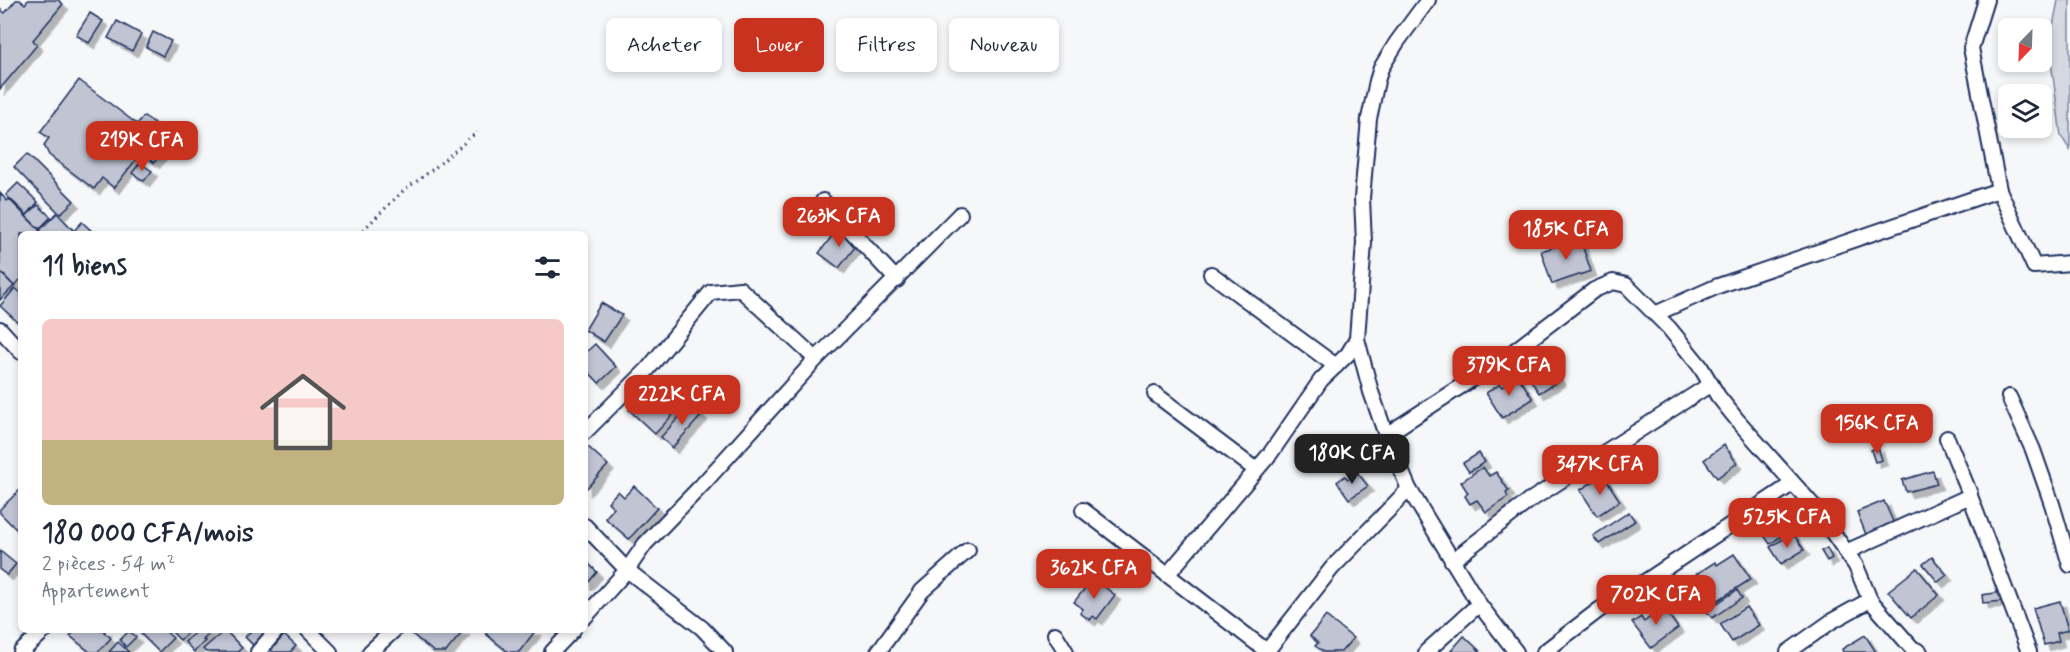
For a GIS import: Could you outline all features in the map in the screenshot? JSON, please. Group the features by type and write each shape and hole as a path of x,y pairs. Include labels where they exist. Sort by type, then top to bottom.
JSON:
{"street":[{"path":"1428,0 1397,42 1382,68 1369,119 1362,198 1364,243 1357,339 1371,392 1409,489 1479,604 1516,652"},
{"path":"1986,0 1971,48 1999,190 2034,266 2070,263"},
{"path":"1655,314 1718,286 1999,190"},
{"path":"823,201 897,280"},
{"path":"588,614 627,570 645,544 710,477 816,359 897,280 960,214"},
{"path":"1211,274 1336,366"},
{"path":"1386,435 1509,356 1560,314 1594,290 1613,282 1626,285 1655,314 1700,366 1738,421 1817,510 1856,567 1870,600 1912,648 1920,652"},
{"path":"588,429 648,369 711,292 740,289 816,359"},
{"path":"0,329 18,349"},
{"path":"1167,575 1270,454 1321,380 1348,354 1357,339"},
{"path":"1452,561 1529,501 1711,384"},
{"path":"1155,394 1256,471"},
{"path":"2009,397 2033,450 2070,566"},
{"path":"1947,438 2028,652"},
{"path":"1544,652 1599,610 1792,484"},
{"path":"1083,510 1268,652 1332,567 1409,489"},
{"path":"1846,552 1970,496"},
{"path":"588,529 627,570 702,628 725,652"},
{"path":"878,652 922,591 968,550"},
{"path":"1788,652 1832,621 1870,600"},
{"path":"1426,652 1479,604"},
{"path":"21,652 42,633"},
{"path":"258,652 274,633"},
{"path":"311,633 330,652"},
{"path":"370,652 391,633"},
{"path":"552,652 570,633"},
{"path":"1055,634 1066,652"}],"path":[{"path":"361,231 402,192 438,166 477,132"}],"shaded area":[{"path":"2058,0 2070,0 2070,150 2061,136 2052,69 2052,31"}],"building":[{"path":"16,0 25,4 28,0 58,0 63,4 33,40 37,45 0,89 0,9 5,13"},
{"path":"90,13 103,21 89,43 76,35"},
{"path":"117,21 141,34 132,51 108,38"},
{"path":"153,32 171,41 163,56 146,47"},
{"path":"79,80 137,124 144,116 159,126 152,134 154,136 114,188 102,178 94,189 49,155 44,145 49,138 40,132"},
{"path":"153,138 166,147 154,163 142,153"},
{"path":"27,154 74,201 60,214 14,167"},
{"path":"140,163 152,171 144,181 132,173"},
{"path":"18,183 38,202 27,215 6,195"},
{"path":"0,193 7,201 9,199 40,231 18,231 18,282 14,286 0,271"},
{"path":"38,205 51,217 39,229 26,216"},
{"path":"57,213 73,230 41,231"},
{"path":"82,222 92,231 74,231"},
{"path":"838,228 858,243 839,268 819,253"},
{"path":"1580,239 1591,271 1552,284 1541,251"},
{"path":"0,272 14,286 0,300"},
{"path":"15,288 18,290 18,322 0,306"},
{"path":"601,303 622,315 604,342 588,332 588,325"},
{"path":"595,344 616,367 599,383 588,371 588,350"},
{"path":"1543,354 1560,380 1539,393 1522,367"},
{"path":"1518,376 1533,399 1502,418 1486,393 1500,384 1502,387"},
{"path":"651,385 678,409 655,434 629,410"},
{"path":"691,404 702,415 672,448 661,437"},
{"path":"1724,445 1737,463 1717,478 1704,460"},
{"path":"588,447 608,465 588,487"},
{"path":"1878,447 1882,460 1875,462 1871,450"},
{"path":"1479,453 1485,462 1469,472 1463,463"},
{"path":"1483,467 1489,476 1496,472 1509,491 1506,493 1508,497 1486,512 1477,500 1470,504 1465,496 1468,493 1461,482"},
{"path":"1933,471 1937,484 1906,492 1902,480"},
{"path":"1357,472 1368,486 1349,499 1337,482 1345,476 1348,479"},
{"path":"1603,475 1620,501 1597,516 1580,490"},
{"path":"634,486 657,508 629,539 605,518 614,508 608,502 618,491 624,497"},
{"path":"18,492 18,531 0,513 0,509"},
{"path":"1884,501 1895,526 1867,537 1857,512"},
{"path":"1780,507 1794,527 1770,544 1756,524"},
{"path":"1629,512 1635,521 1599,544 1593,536"},
{"path":"1793,533 1804,550 1781,564 1770,547"},
{"path":"1827,548 1832,558 1827,561 1821,551"},
{"path":"0,551 16,564 7,575 0,570"},
{"path":"1734,554 1751,579 1714,603 1695,575 1715,562 1717,565"},
{"path":"1932,557 1947,575 1938,582 1923,564"},
{"path":"588,563 597,572 588,583"},
{"path":"1917,568 1939,595 1911,618 1888,591"},
{"path":"1093,578 1115,595 1097,619 1093,616 1090,620 1080,613 1083,609 1074,602"},
{"path":"1737,590 1742,598 1712,618 1706,611"},
{"path":"2002,592 2003,601 1983,603 1982,595"},
{"path":"2060,601 2068,630 2057,633 2059,641 2044,645 2033,608"},
{"path":"1660,603 1678,628 1651,648 1632,623 1641,617 1644,622 1654,614 1651,610"},
{"path":"1746,607 1759,625 1732,642 1720,624"},
{"path":"1326,616 1353,638 1341,652 1324,652 1315,646 1318,643 1310,636"},
{"path":"73,633 105,633 111,638 98,652 90,652 70,636"},
{"path":"127,633 136,637 126,647 120,640"},
{"path":"140,633 167,633 173,638 159,652"},
{"path":"173,633 187,633 180,640"},
{"path":"194,633 210,633 194,652 185,642"},
{"path":"222,633 228,633 242,648 237,652 206,652 203,649"},
{"path":"249,633 274,633 258,650 245,637"},
{"path":"462,633 446,652 434,652 412,634"},
{"path":"534,633 519,652 508,652 486,634"},
{"path":"284,635 296,646 290,652 273,652 271,650"},
{"path":"1865,635 1876,652 1843,652 1842,649"},
{"path":"1464,636 1480,651 1479,652 1450,652"},
{"path":"118,642 129,652 109,652"}]}
